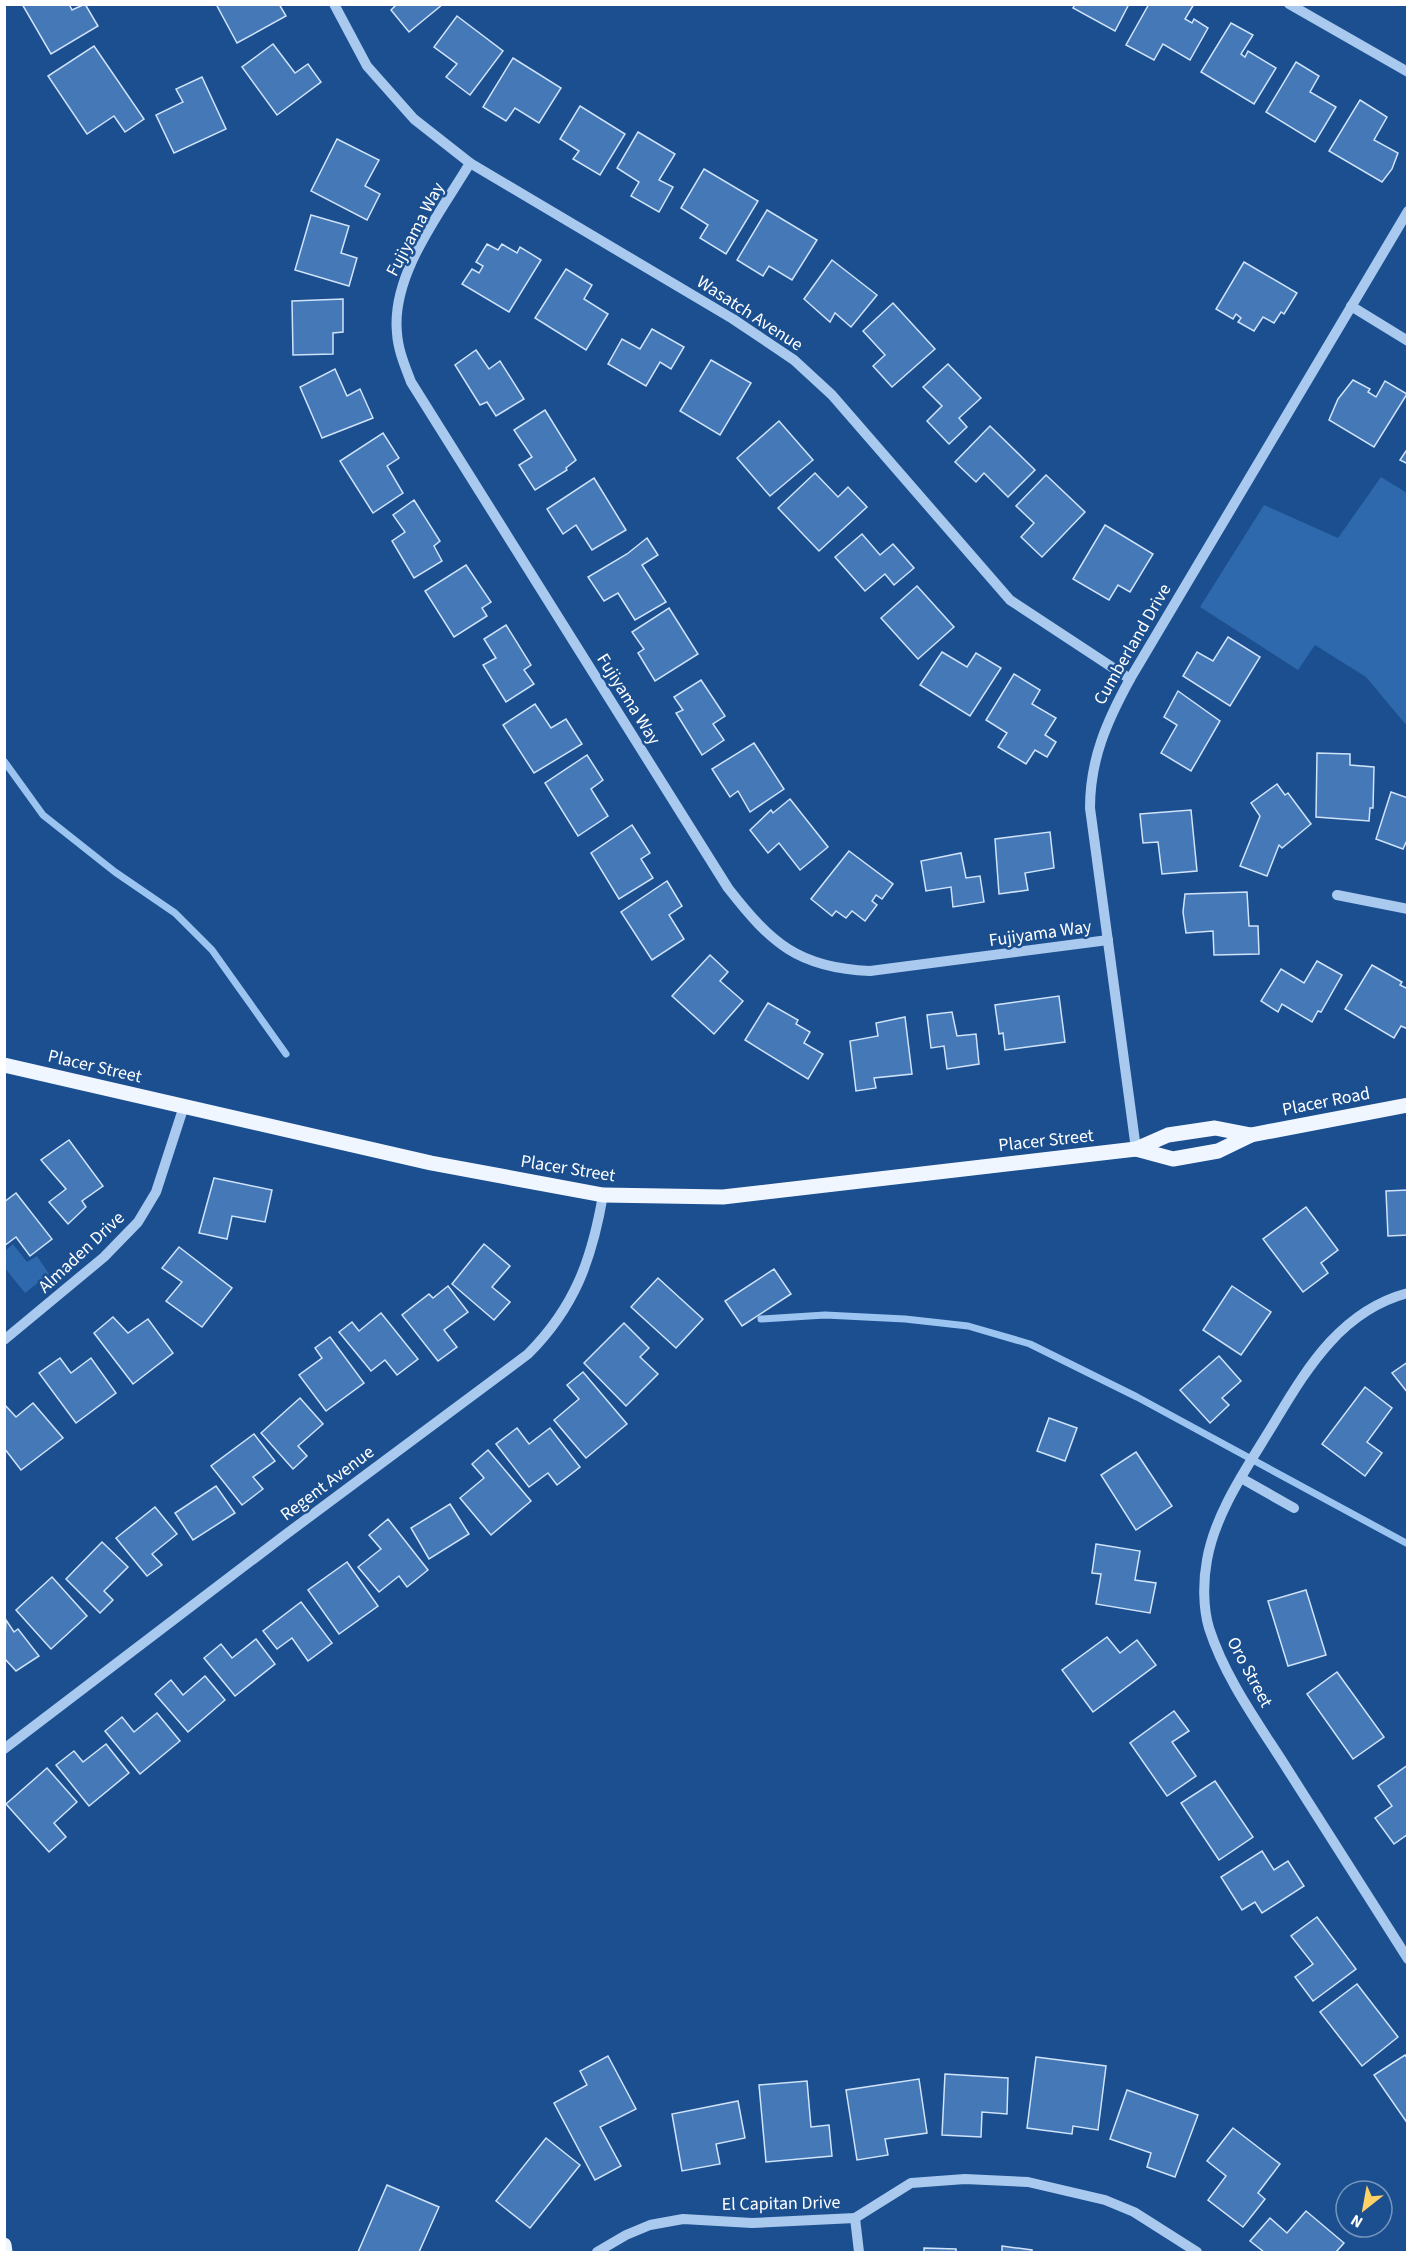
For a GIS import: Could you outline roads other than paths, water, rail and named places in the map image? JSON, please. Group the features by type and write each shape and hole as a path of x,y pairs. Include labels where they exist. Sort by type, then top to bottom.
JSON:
{"main road":[{"name":"Placer Street","path":"4,1065 431,1163 603,1195 723,1197 1136,1149"},
{"name":"Placer Road","path":"1136,1149 1173,1159 1218,1151 1251,1135 1407,1105"},
{"name":"Placer Road","path":"1136,1149 1168,1136 1215,1128 1251,1135"},
{"path":"4,2245 5,2253"}],"street":[{"name":"Wasatch Avenue","path":"334,4 378,82 414,119 470,163 733,320 794,360 832,395 958,543 1010,600 1130,679"},
{"path":"1289,4 1407,72"},
{"name":"Fujiyama Way","path":"470,163 405,276 396,313 397,333 403,361 411,382 716,868 756,924 770,938 796,955 832,966 870,971 1108,940"},
{"name":"Cumberland Drive","path":"1136,1149 1090,808 1090,788 1098,744 1130,679 1407,211"},
{"path":"1351,306 1407,341"},
{"path":"1337,895 1407,909"},
{"name":"Almaden Drive","path":"4,1340 104,1257 138,1222 156,1192 184,1106"},
{"name":"Regent Avenue","path":"4,1749 528,1354 556,1324 583,1274 596,1236 603,1195"},
{"name":"Oro Street","path":"1407,1293 1361,1314 1320,1353 1241,1478 1220,1521 1207,1560 1205,1602 1209,1625 1220,1657 1246,1705 1407,1959"},
{"path":"1241,1478 1294,1508"},
{"name":"El Capitan Drive","path":"597,2253 634,2231 683,2219 752,2223 855,2218 911,2183 965,2178 1028,2182 1072,2191 1114,2204 1164,2229 1197,2253"},
{"path":"855,2218 859,2253"}],"waterway":[{"path":"4,761 43,815 115,872 175,913 212,950 286,1054"},
{"path":"761,1319 825,1315 905,1319 968,1326 1030,1344 1137,1397 1408,1544"}]}
